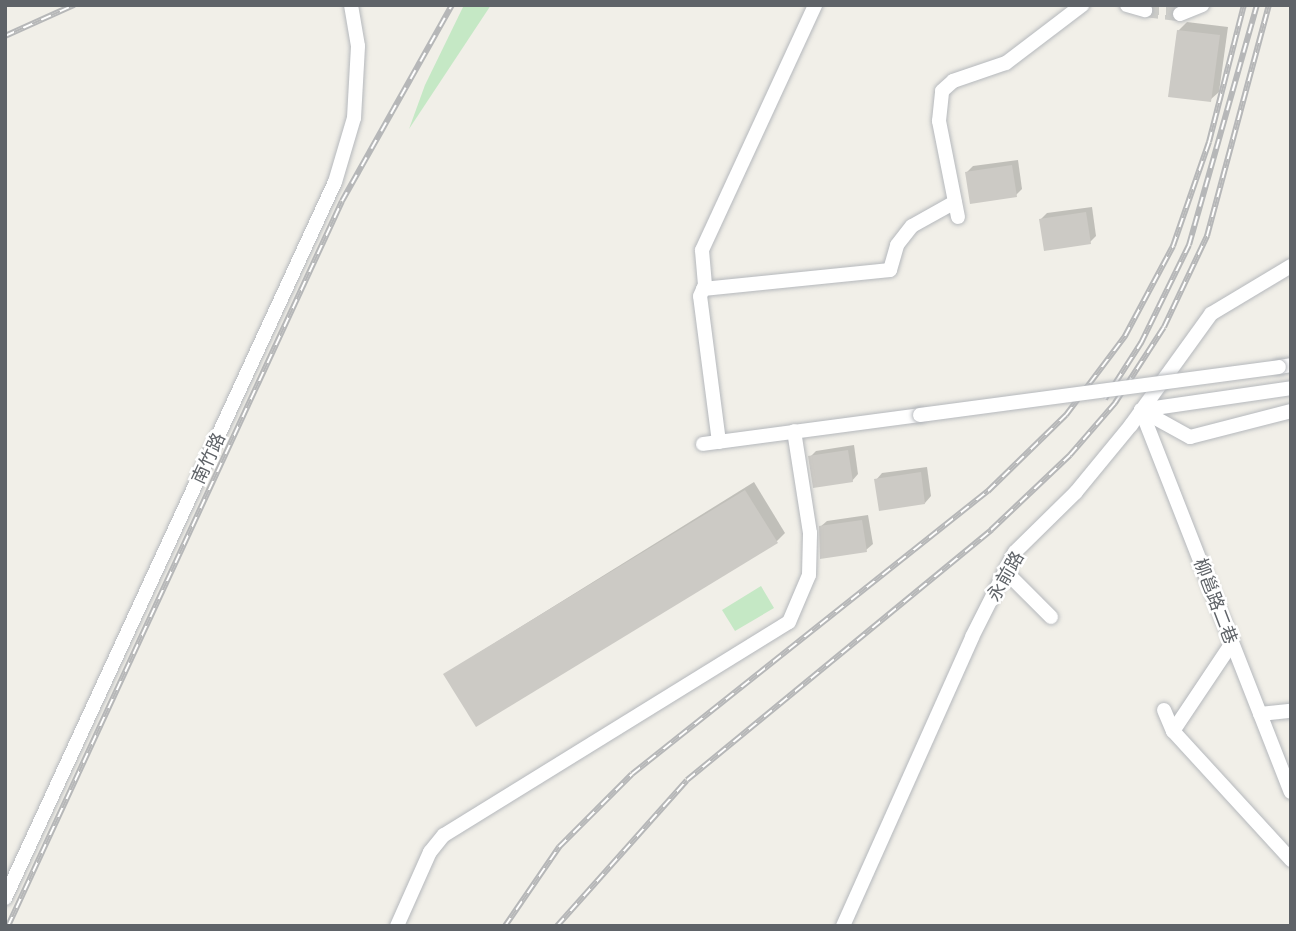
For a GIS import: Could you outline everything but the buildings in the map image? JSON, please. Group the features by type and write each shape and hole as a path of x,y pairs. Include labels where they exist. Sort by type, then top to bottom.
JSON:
{"street":[{"name":"南竹路","path":"6,892 335,182 354,118 358,46 351,5"},
{"path":"719,442 700,296 703,289 702,250 815,5"},
{"path":"958,218 939,121 942,91 953,81 1006,63 1082,5"},
{"path":"1127,5 1144,10"},
{"path":"1180,14 1202,5"},
{"path":"703,289 890,270 897,245 912,226 955,202"},
{"name":"永前路","path":"843,926 1015,552 1076,492 1141,410 1210,314 1291,266"},
{"path":"703,444 1285,366"},
{"path":"1141,410 1291,388"},
{"path":"1141,410 1190,437 1291,411"},
{"name":"柳邕路二巷","path":"1141,410 1291,792"},
{"path":"397,926 430,852 444,835 789,622 809,575 810,533 794,431"},
{"path":"1005,571 1051,617"},
{"path":"1173,731 1232,643"},
{"path":"1164,710 1173,731 1291,860"},
{"path":"1260,714 1291,710"}],"green space":[{"path":"464,5 491,5 409,129 425,85"},
{"path":"761,586 774,608 735,631 722,610"}],"tunnel":[{"path":"1145,10 1180,14"}],"railway":[{"path":"5,36 74,5"},
{"path":"8,926 342,201 452,5"},
{"path":"505,926 559,847 632,774 988,491 1066,415 1125,336 1173,246 1209,142 1244,5"},
{"path":"1105,399 1141,343 1189,245 1257,5"},
{"path":"557,926 687,780 991,530 1070,455 1115,403 1164,327 1207,236 1269,5"}]}
